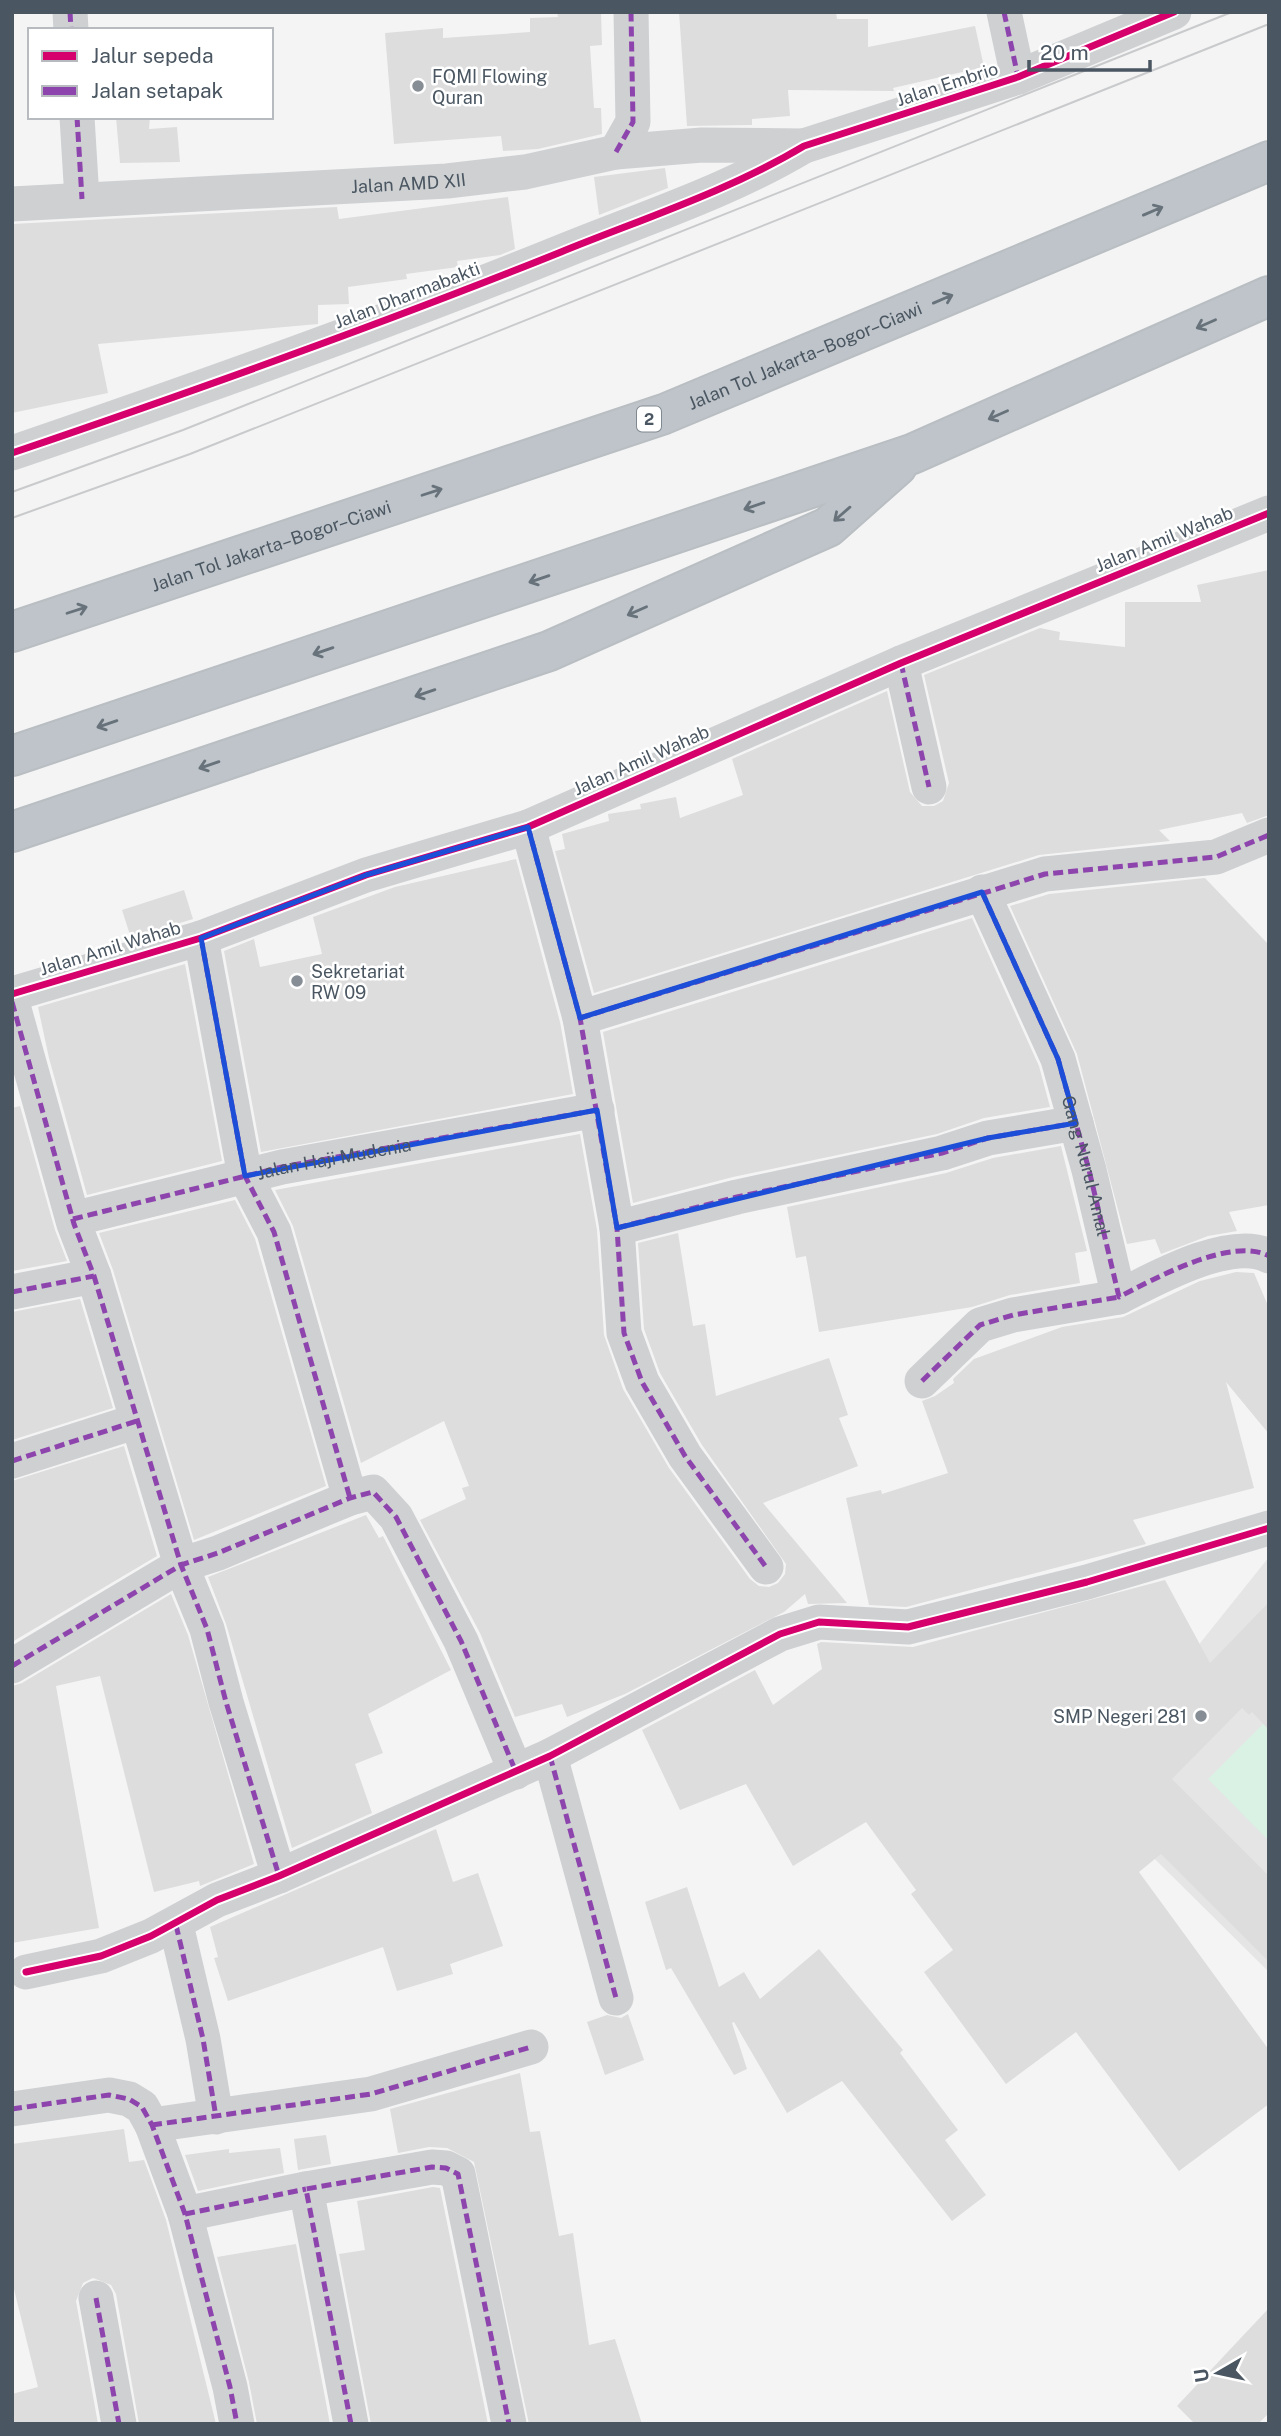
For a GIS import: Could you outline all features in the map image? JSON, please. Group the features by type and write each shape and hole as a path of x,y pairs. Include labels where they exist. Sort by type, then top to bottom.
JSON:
{"highway":[{"name":"Jalan Tol Jakarta–Bogor–Ciawi","path":"12,632 664,414 1269,161"},
{"path":"12,756 912,454 1269,296"},
{"path":"12,832 549,651 828,527 912,454"}],"street":[{"path":"616,152 633,122 631,12"},
{"path":"1004,12 1018,78"},
{"name":"Jalan Embrio","path":"804,146 1018,78 1174,12"},
{"path":"77,119 82,200"},
{"name":"Jalan AMD XII","path":"12,204 447,181 525,172 616,152 702,145 804,146"},
{"name":"Jalan Dharmabakti","path":"12,453 460,293 661,212 780,161 804,146"},
{"name":"Jalan Amil Wahab","path":"12,994 201,937 366,874 528,827 901,663 1269,513"},
{"path":"901,663 929,787"},
{"path":"528,827 580,1018 617,1228 624,1334 642,1382 685,1456 766,1567"},
{"path":"580,1018 1045,874 1216,857 1269,835"},
{"name":"Gang Nurul Amal","path":"982,892 1058,1059 1119,1297"},
{"path":"201,937 245,1176 274,1232 350,1498"},
{"path":"12,1002 73,1219 94,1276 181,1565 207,1629 279,1876"},
{"name":"Jalan Haji Mudenia","path":"73,1219 282,1167 597,1110"},
{"path":"617,1228 737,1197 942,1153 988,1138 1076,1123"},
{"path":"922,1381 980,1325 1013,1315 1119,1297 1187,1262 1233,1252 1269,1256"},
{"path":"12,1292 94,1276"},
{"path":"12,1461 138,1420"},
{"path":"12,1666 181,1565 218,1553 350,1498 373,1492 396,1517 461,1641 516,1772"},
{"path":"26,1972 101,1955 176,1925 217,1900 279,1876 550,1756 793,1630 819,1622 908,1627 1087,1582 1269,1528"},
{"path":"550,1756 616,1998"},
{"path":"176,1925 202,2039 216,2117"},
{"path":"152,2125 371,2094 531,2047"},
{"path":"12,2109 109,2095 130,2099 142,2107 152,2125 185,2214 230,2386 237,2424"},
{"path":"185,2214 432,2166 446,2168 457,2174 509,2424"},
{"path":"306,2189 351,2424"},
{"path":"96,2298 119,2424"}],"highlighted area":[{"path":"528,827 580,1018 982,892 1058,1059 1076,1123 988,1138 617,1228 597,1110 245,1176 201,938 366,875"}],"shaded area":[{"name":"SMP Negeri 281","path":"1269,1557 1269,1972 1074,1779 1193,1652"}],"green space":[{"path":"1266,1721 1269,1724 1269,1841 1208,1779"}],"building":[{"path":"557,12 601,12 602,45 590,46 594,108 601,108 602,134 538,149 503,151 501,136 394,144 385,33 443,28 443,38 530,32 530,18 558,17"},
{"path":"679,12 836,12 837,19 868,19 868,47 975,26 984,67 893,88 894,91 788,90 790,116 752,119 752,125 687,126"},
{"path":"116,119 150,119 149,129 177,127 180,162 120,163"},
{"path":"665,168 668,188 599,215 594,177"},
{"path":"508,197 515,249 500,255 457,261 458,267 406,274 407,279 348,287 349,304 318,305 318,324 98,344 108,393 12,413 12,224 337,207 339,219"},
{"path":"1269,570 1269,815 1247,823 1242,813 1159,830 1170,841 1039,855 594,993 555,851 565,849 562,834 609,821 608,814 641,809 640,804 676,797 680,818 743,795 732,759 887,691 910,792 922,806 934,806 943,801 949,783 924,675 1040,628 1060,632 1059,640 1125,647 1125,602 1201,602 1197,585"},
{"path":"516,859 560,1022 573,1094 261,1152 224,951 254,939 260,967 322,954 313,917 395,887"},
{"path":"1205,878 1269,945 1269,1205 1229,1212 1237,1231 1208,1236 1161,1254 1155,1239 1127,1244 1077,1054 1010,906 1049,894"},
{"path":"184,890 193,919 131,938 122,910"},
{"path":"972,918 1039,1066 1050,1107 984,1118 937,1134 733,1177 633,1203 603,1032"},
{"path":"185,964 222,1161 87,1195 49,1058 38,1007"},
{"path":"20,1106 55,1230 67,1261 12,1271 12,1108"},
{"path":"580,1134 597,1230 604,1335 623,1389 669,1468 750,1579 759,1586 769,1587 778,1583 785,1574 786,1564 702,1445 660,1373 644,1329 638,1243 678,1233 693,1326 705,1324 716,1396 829,1358 848,1415 839,1418 858,1466 763,1503 847,1603 808,1604 805,1594 784,1612 625,1694 567,1717 562,1704 515,1717 480,1633 420,1520 466,1499 462,1488 469,1486 444,1421 361,1463 293,1226 275,1190"},
{"path":"1061,1146 1087,1251 1075,1253 1080,1283 1010,1295 972,1307 819,1332 806,1256 796,1258 787,1207 946,1173 993,1158"},
{"path":"235,1200 255,1239 326,1486 194,1540 113,1270 99,1233"},
{"path":"1236,1272 1254,1273 1269,1308 1269,1434 1226,1382 1254,1488 1133,1520 1146,1544 906,1607 869,1605 846,1498 881,1490 882,1494 948,1473 922,1401 954,1383 953,1379 974,1359 1062,1327 1123,1317 1200,1281"},
{"path":"80,1299 113,1408 12,1440 12,1312"},
{"path":"124,1446 157,1556 12,1642 12,1481"},
{"path":"366,1515 379,1538 383,1536 451,1670 368,1714 383,1753 355,1764 372,1813 292,1848 226,1624 208,1577"},
{"path":"1165,1580 1210,1663 1269,1602 1269,1730 1252,1712 1249,1715 1242,1708 1172,1779 1269,1876 1269,1962 1161,1854 1139,1872 1269,2050 1269,2104 1179,2171 1076,2032 1006,2084 924,1972 953,1950 911,1894 916,1890 866,1822 793,1866 746,1784 680,1810 642,1730 755,1670 773,1705 822,1669 817,1644 821,1642 913,1647"},
{"path":"171,1594 188,1635 254,1864 200,1886 199,1881 154,1892 100,1676 56,1686 99,1928 12,1943 12,1686 22,1683"},
{"path":"436,1829 453,1882 478,1873 503,1946 450,1964 453,1974 397,1991 383,1947 228,2001 214,1958 218,1957 210,1927"},
{"path":"687,1887 719,1987 744,1972 760,1999 819,1949 903,2050 900,2053 958,2130 945,2140 986,2195 952,2221 842,2081 787,2113 734,2022 732,2023 747,2069 734,2075 671,1968 666,1970 645,1902"},
{"path":"628,2014 644,2060 605,2075 587,2022 607,2015 621,2018"},
{"path":"520,2073 530,2132 540,2131 559,2236 573,2233 589,2345 615,2339 642,2424 529,2424 474,2162 447,2148 429,2147 398,2153 390,2109"},
{"path":"124,2129 129,2162 144,2160 166,2220 216,2424 139,2424 116,2294 111,2285 93,2278 83,2283 76,2301 98,2424 12,2424 12,2394 38,2387 12,2281 12,2144"},
{"path":"326,2135 331,2164 298,2170 294,2139"},
{"path":"280,2148 284,2173 198,2191 185,2155 229,2149 229,2153"},
{"path":"440,2188 488,2424 371,2424 339,2254 365,2250 357,2201"},
{"path":"296,2244 330,2424 257,2424 217,2257"},
{"path":"1269,2308 1269,2413 1258,2424 1195,2424 1177,2406"}],"tram line":[{"path":"12,492 183,430 1232,12"},
{"path":"12,518 190,454 1269,24"}],"marked path":[{"path":"70,12 71,28"},
{"path":"616,152 633,122 631,12"},
{"path":"1004,12 1018,77"},
{"path":"77,119 82,199"},
{"path":"901,663 929,787"},
{"path":"528,827 580,1018 617,1228 624,1333 642,1382 685,1456 766,1567"},
{"path":"580,1018 1045,874 1216,857 1269,835"},
{"path":"982,892 1058,1059 1089,1170 1119,1297 1172,1271 1214,1255 1253,1251 1269,1256"},
{"path":"201,938 245,1176 274,1232 350,1498"},
{"path":"12,1002 74,1224 94,1276 181,1565 207,1629 226,1702 279,1876"},
{"path":"73,1219 282,1167 597,1110"},
{"path":"617,1228 737,1197 942,1153 988,1138 1076,1123"},
{"path":"12,1292 94,1276"},
{"path":"922,1381 980,1325 1013,1315 1119,1297"},
{"path":"12,1461 137,1421"},
{"path":"12,1666 181,1565 218,1553 350,1498 373,1492 396,1517 461,1641 516,1772"},
{"path":"550,1756 616,1998"},
{"path":"176,1925 203,2039 216,2117"},
{"path":"152,2125 371,2094 531,2047"},
{"path":"12,2109 109,2095 129,2099 142,2107 152,2125 185,2214 237,2424"},
{"path":"351,2424 306,2189 432,2167 446,2168 458,2174 509,2424"},
{"path":"185,2214 306,2189"},
{"path":"96,2298 119,2424"}],"cycle path":[{"path":"12,453 357,331 716,191 804,146 1018,77 1174,12"},
{"path":"12,994 201,938 366,875 528,827 901,663 1269,513"},
{"path":"26,1972 101,1956 151,1936 217,1900 279,1876 550,1756 780,1634 819,1622 908,1627 1087,1582 1269,1528"}],"place":[{"name":"FQMI Flowing Quran","path":"418,86"},
{"name":"Sekretariat RW 09","path":"297,981"},
{"name":"SMP Negeri 281","path":"1201,1716"}]}
